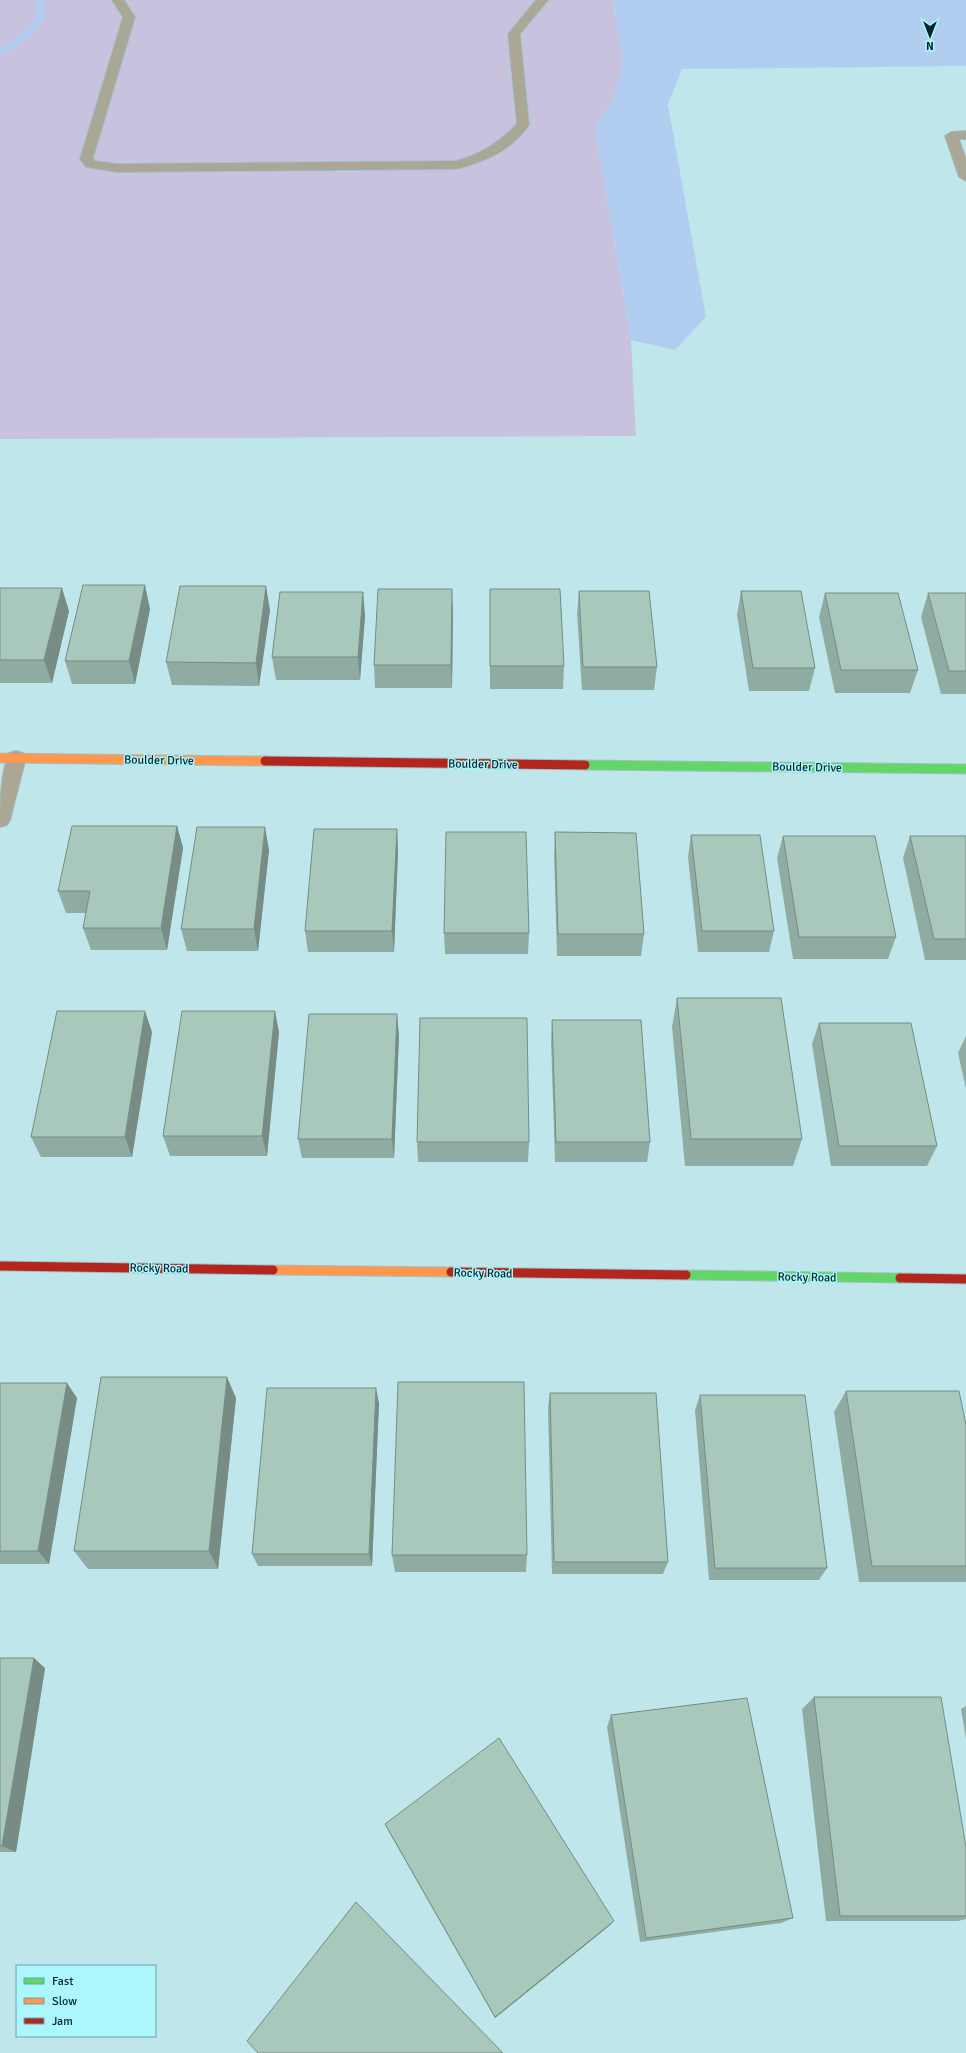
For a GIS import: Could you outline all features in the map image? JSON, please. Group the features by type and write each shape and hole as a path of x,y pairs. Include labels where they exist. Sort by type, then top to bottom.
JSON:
{"street":[{"path":"118,0 129,17 86,159 91,164 117,168 456,165 482,158 499,148 523,125 514,34 542,0"},
{"path":"966,135 951,136 966,177"},
{"path":"0,820 8,758"},
{"name":"Boulder Drive","path":"8,758 966,769"},
{"name":"Rocky Road","path":"0,1266 966,1279"}],"shaded area":[{"path":"0,0 613,0 623,63 615,96 595,128 631,340 636,436 0,439"}],"water":[{"path":"613,0 966,0 966,66 682,69 668,105 706,317 675,350 631,340 595,128 615,96 623,63"}],"building":[{"path":"83,585 145,585 129,661 65,661"},
{"path":"180,586 266,586 256,663 166,662"},
{"path":"0,588 62,588 44,660 0,660"},
{"path":"378,589 452,589 451,665 374,665"},
{"path":"490,589 560,589 564,666 490,666"},
{"path":"579,591 649,591 657,667 583,667"},
{"path":"741,591 801,591 815,668 753,668"},
{"path":"280,592 363,592 358,657 272,657"},
{"path":"825,593 898,593 918,670 841,670"},
{"path":"928,593 966,593 966,671 949,671"},
{"path":"72,826 177,826 161,928 83,928 90,891 58,891"},
{"path":"197,827 265,827 254,929 181,929"},
{"path":"314,829 397,829 392,931 305,931"},
{"path":"446,832 526,832 529,933 444,933"},
{"path":"555,832 636,833 644,934 558,934"},
{"path":"691,835 760,835 774,931 702,931"},
{"path":"783,836 875,836 896,937 799,937"},
{"path":"910,836 966,836 966,939 934,939"},
{"path":"677,998 781,998 802,1139 691,1139"},
{"path":"57,1011 145,1011 125,1137 31,1137"},
{"path":"182,1011 275,1011 262,1136 163,1136"},
{"path":"309,1014 397,1014 392,1139 298,1139"},
{"path":"420,1018 527,1018 529,1142 417,1142"},
{"path":"552,1020 641,1020 650,1142 556,1142"},
{"path":"819,1023 911,1023 937,1146 839,1146"},
{"path":"101,1377 227,1377 209,1551 74,1551"},
{"path":"398,1382 524,1382 527,1555 392,1555"},
{"path":"0,1383 67,1383 38,1551 0,1551"},
{"path":"267,1388 376,1388 369,1554 252,1554"},
{"path":"846,1391 959,1391 966,1425 966,1566 872,1566"},
{"path":"550,1393 656,1393 668,1562 554,1562"},
{"path":"700,1395 805,1395 827,1568 715,1568"},
{"path":"0,1658 34,1658 2,1846 0,1846"},
{"path":"814,1697 941,1697 966,1847 966,1916 840,1916"},
{"path":"747,1698 793,1918 646,1938 611,1715"},
{"path":"499,1738 614,1921 495,2017 385,1824"},
{"path":"356,1902 503,2053 258,2053 247,2041"}],"waterway":[{"path":"0,52 23,37 36,25 40,17 41,9 39,0"}],"traffic: fast":[{"path":"585,765 966,769"},
{"path":"686,1275 900,1278"}],"traffic: slow":[{"path":"0,758 265,761"},
{"path":"273,1270 451,1272"}],"traffic: jam":[{"path":"265,761 585,765"},
{"path":"0,1266 273,1270"},
{"path":"451,1272 686,1275"},
{"path":"900,1278 966,1279"}]}
